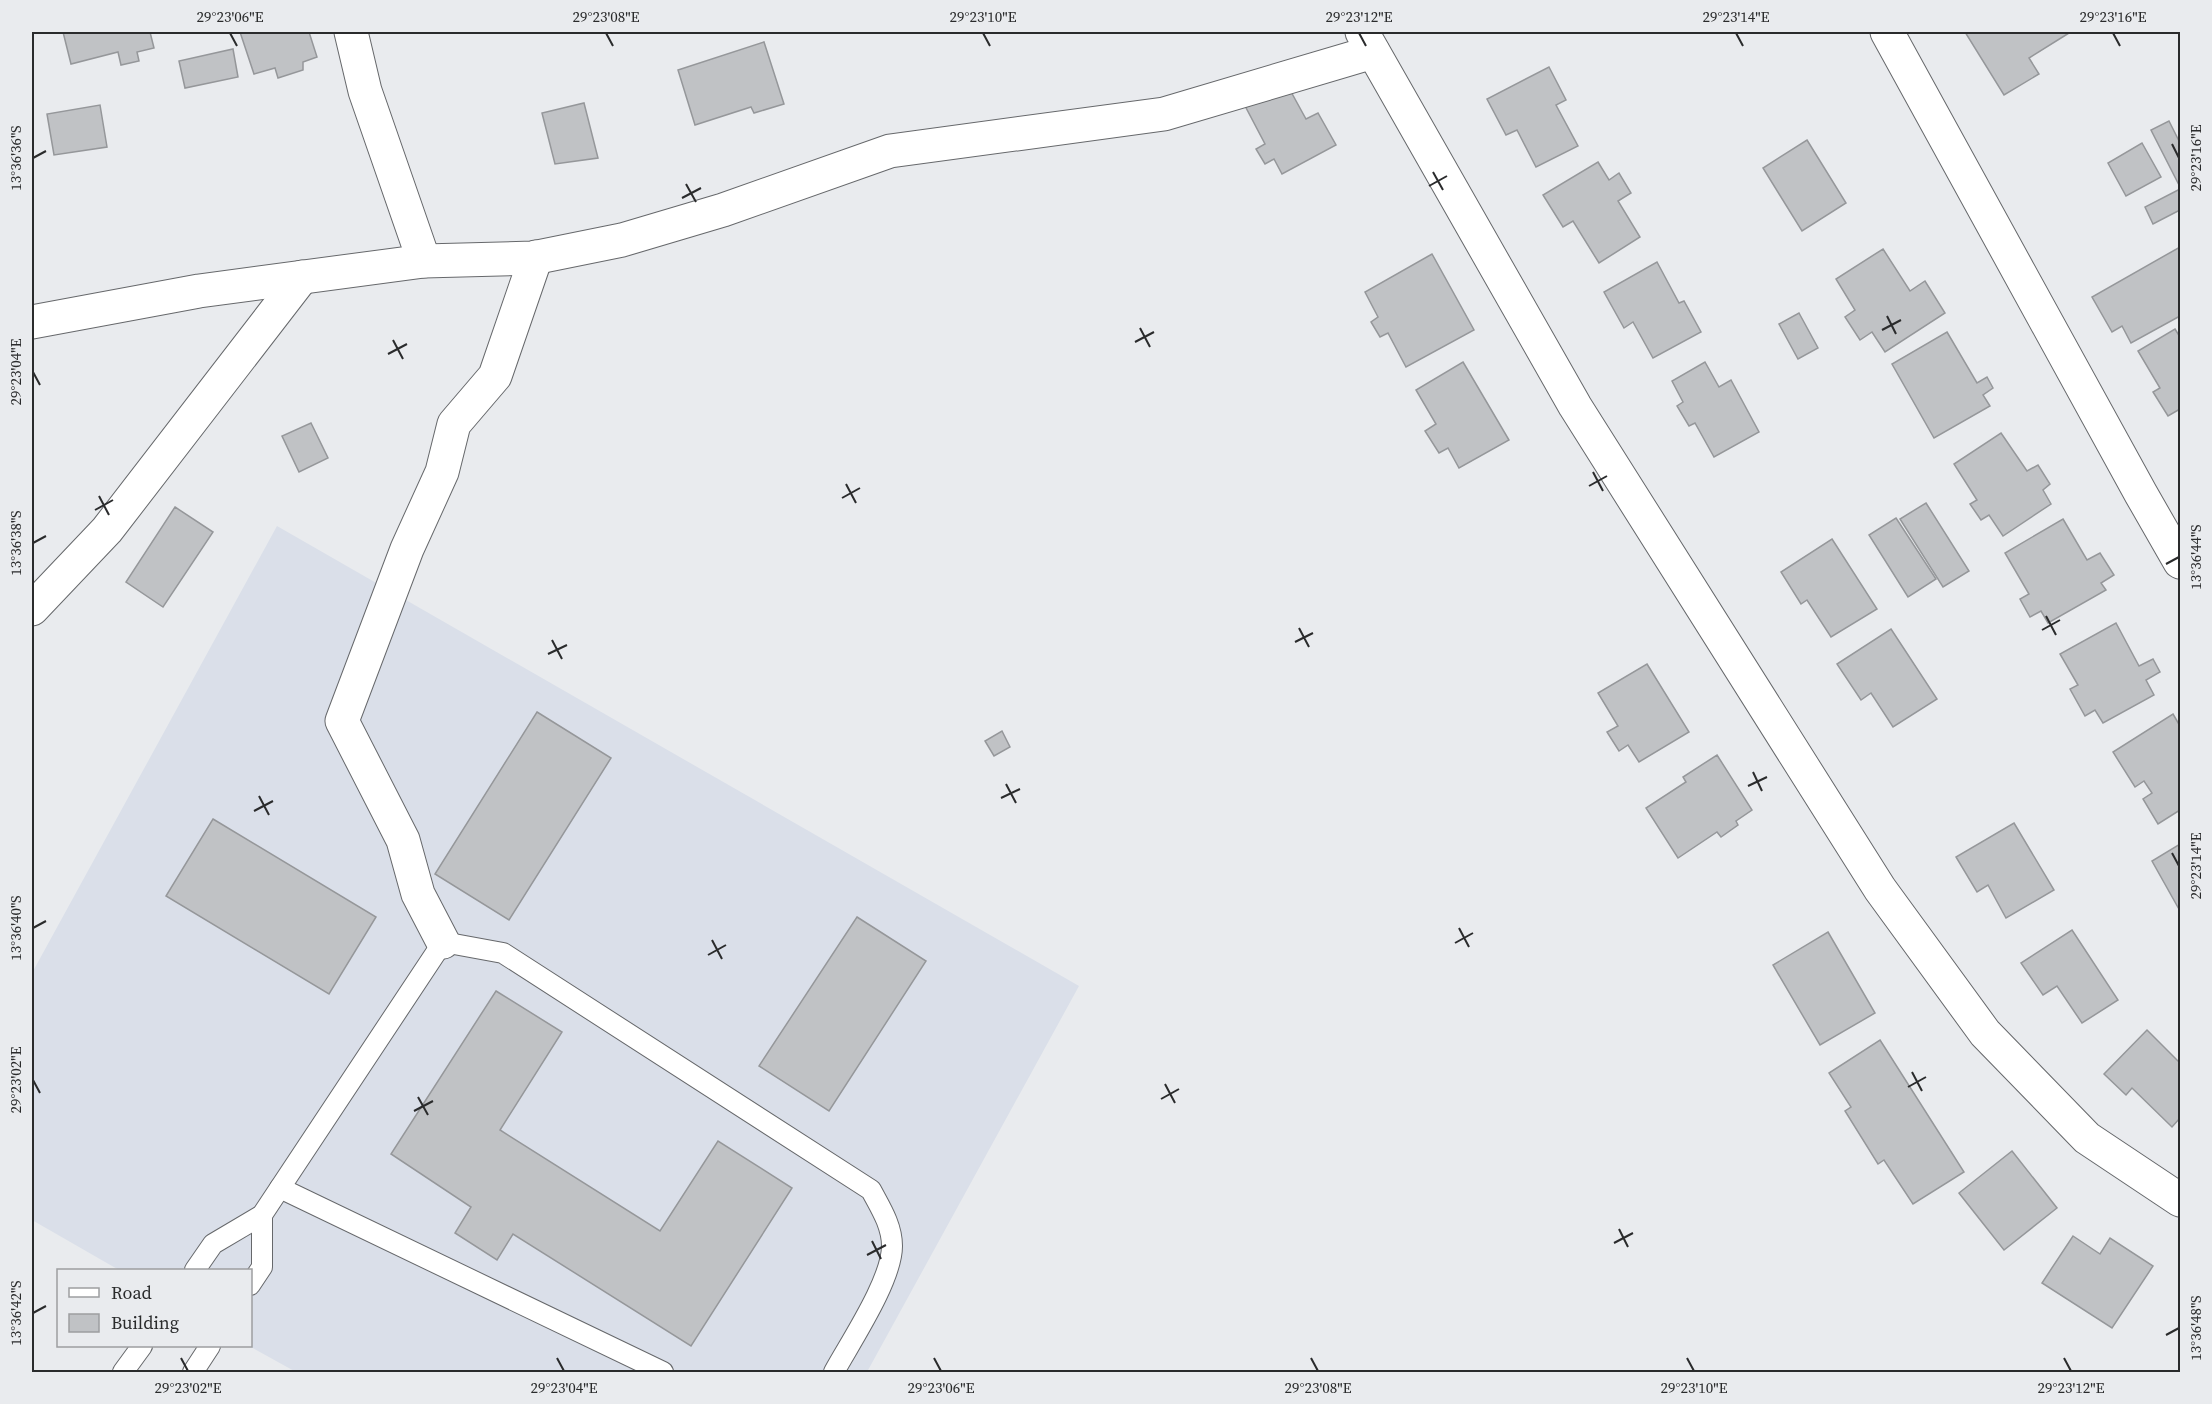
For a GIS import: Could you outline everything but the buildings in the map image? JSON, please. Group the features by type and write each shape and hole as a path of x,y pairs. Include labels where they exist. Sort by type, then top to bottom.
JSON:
{"street":[{"path":"351,32 365,91 424,261"},
{"path":"1887,32 2118,454 2181,562"},
{"path":"32,322 199,291 424,261 536,257 622,240 690,220 890,151 1164,114 1367,42 1575,406 1880,889 1985,1033 2087,1138 2181,1200"},
{"path":"443,942 418,894 403,840 342,721 407,549 442,472 454,424 495,376 536,257"},
{"path":"32,609 107,530 302,277"}],"lane":[{"path":"196,1269 213,1244 262,1215 443,942 503,953 871,1190 887,1220 892,1246 885,1279 834,1372"},
{"path":"280,1188 663,1372"},
{"path":"252,1282 262,1267 262,1215"},
{"path":"123,1372 141,1347"},
{"path":"192,1372 209,1347"}],"shaded area":[{"path":"277,526 1079,986 867,1372 296,1372 251,1347 252,1269 117,1269 32,1220 32,973"}]}
